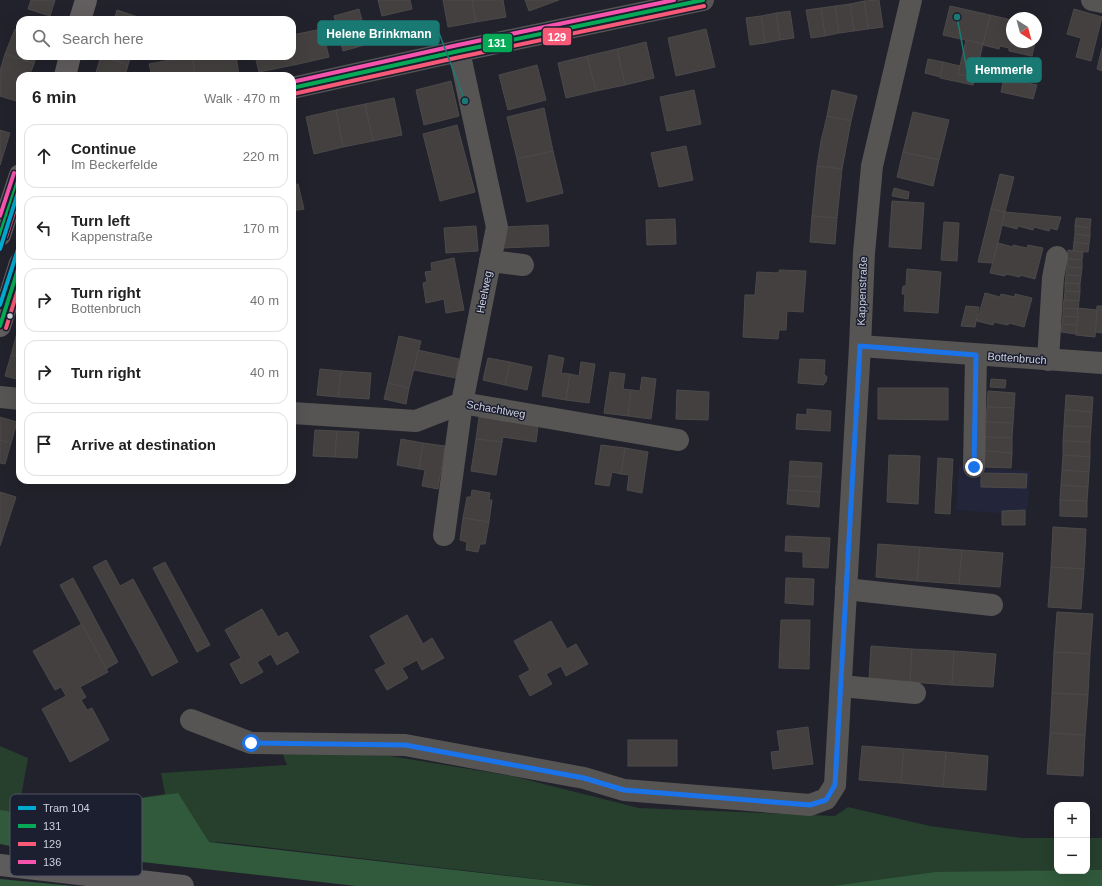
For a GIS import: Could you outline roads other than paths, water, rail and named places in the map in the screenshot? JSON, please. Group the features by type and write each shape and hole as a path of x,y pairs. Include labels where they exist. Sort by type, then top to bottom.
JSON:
{"highway":[{"path":"0,866 10,867"},
{"path":"92,876 183,886"}],"main road":[{"path":"81,16 86,0"},
{"path":"66,72 69,60"},
{"path":"0,235 16,187"},
{"path":"0,326 16,276"}],"street":[{"path":"296,87 459,51 630,8 703,0"},
{"name":"Kappenstraße","path":"191,720 251,743 405,745 584,778 624,790 810,805 826,800 835,785 864,253 872,166 911,0"},
{"path":"1092,0 1102,2"},
{"name":"Heelweg","path":"444,535 462,403 497,227 459,51"},
{"path":"1048,360 1053,278 1057,257"},
{"path":"490,261 523,264"},
{"name":"Bottenbruch","path":"860,346 1102,363"},
{"path":"974,467 976,355"},
{"path":"0,398 16,400"},
{"name":"Schachtweg","path":"296,413 416,421 462,403 678,440"},
{"path":"846,589 992,605"},
{"path":"840,686 915,693"}],"tram line":[{"name":"104","path":"0,249 16,199"},
{"name":"104","path":"0,305 16,255"}],"place":[{"name":"Hemmerle","path":"957,17"},
{"name":"Helene Brinkmann","path":"465,101"}]}
